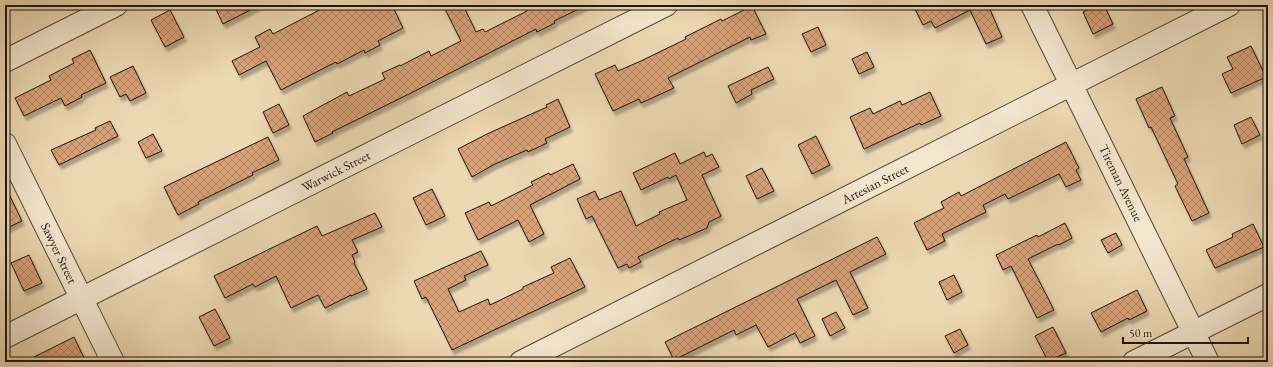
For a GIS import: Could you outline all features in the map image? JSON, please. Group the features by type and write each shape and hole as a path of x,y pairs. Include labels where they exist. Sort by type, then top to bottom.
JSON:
{"street":[{"path":"5,61 116,5"},
{"name":"Warwick Street","path":"5,337 666,5"},
{"name":"Tireman Avenue","path":"1032,5 1208,362"},
{"name":"Artesian Street","path":"521,362 1229,5"},
{"name":"Sawyer Street","path":"5,144 113,362"},
{"path":"1134,362 1268,295"}],"building":[{"path":"214,5 260,5 223,24"},
{"path":"329,5 392,5 403,28 378,41 380,45 365,53 364,50 337,64 336,62 281,90 266,61 239,75 232,61 260,47 255,37 270,29 273,34"},
{"path":"443,5 463,5 476,32 483,29 485,32 527,11 524,5 587,5 554,21 555,23 537,32 536,29 315,142 303,116 347,92 349,96 385,79 382,73 400,66 429,51 431,56 461,41"},
{"path":"913,5 988,5 1002,37 986,44 970,10 935,28 931,21 923,25"},
{"path":"1097,5 1104,5 1113,24 1093,34 1083,12"},
{"path":"752,6 766,34 751,40 750,37 668,78 674,88 641,103 639,99 613,111 595,74 615,65 618,71 686,39 685,37 721,19 722,21"},
{"path":"170,10 184,37 165,47 151,20"},
{"path":"818,27 826,45 811,52 802,34"},
{"path":"1251,46 1266,77 1231,93 1222,74 1233,69 1227,57"},
{"path":"90,50 106,83 81,95 82,97 65,106 61,98 24,116 15,98 51,80 49,76 74,63 72,59"},
{"path":"867,52 874,67 859,74 852,59"},
{"path":"133,66 146,93 130,101 126,94 120,97 110,77"},
{"path":"768,67 774,79 751,90 752,94 736,103 728,86"},
{"path":"1162,87 1175,116 1170,118 1188,157 1184,159 1209,213 1192,221 1175,186 1178,184 1136,99"},
{"path":"930,92 941,116 921,125 920,123 864,149 850,117 870,108 873,114 900,101 902,105"},
{"path":"558,99 570,127 545,139 547,143 528,152 527,150 495,164 472,177 458,149 547,107 546,105"},
{"path":"279,104 289,125 273,133 263,112"},
{"path":"1251,117 1260,135 1242,144 1234,125"},
{"path":"110,121 118,136 59,165 51,150 96,130 95,128"},
{"path":"153,134 162,151 146,158 138,142"},
{"path":"816,136 830,165 812,174 798,145"},
{"path":"268,137 279,160 252,173 253,175 198,202 199,204 178,215 164,187"},
{"path":"1066,142 1079,168 1076,170 1081,180 1066,187 1059,174 1008,199 1005,194 983,205 986,212 942,234 945,241 927,250 914,223 944,208 941,202 959,192 961,196"},
{"path":"704,152 706,157 712,154 719,167 702,175 721,216 709,222 707,228 679,240 678,238 638,257 641,262 629,268 627,264 618,268 592,216 586,219 577,199 595,191 599,200 621,191 636,226 660,214 659,212 687,200 676,175 669,179 668,177 641,190 633,173 675,153 680,164"},
{"path":"573,164 580,179 530,205 544,234 529,242 518,220 478,240 465,213 489,202 491,206 533,185 531,182"},
{"path":"762,168 774,191 757,199 746,176"},
{"path":"5,186 22,221 5,229"},
{"path":"432,189 445,216 426,225 413,198"},
{"path":"375,213 382,227 352,240 358,252 352,255 355,262 354,263 367,289 325,308 318,295 291,308 276,276 255,287 253,284 225,298 214,276 317,226 322,236"},
{"path":"1065,223 1072,238 1028,259 1054,310 1037,318 1011,266 1003,270 996,255 1037,235 1038,237"},
{"path":"1253,224 1264,247 1215,268 1206,250 1233,237 1232,234"},
{"path":"1116,233 1122,245 1108,253 1101,240"},
{"path":"877,237 886,254 850,272 868,308 853,315 836,280 797,299 815,336 800,343 795,333 768,347 756,325 736,335 734,330 674,360 665,342"},
{"path":"481,251 488,265 464,276 466,280 448,289 459,312 488,299 490,305 523,289 523,287 554,273 551,267 570,258 585,287 452,350 426,297 422,299 414,281"},
{"path":"29,255 42,283 24,291 11,263"},
{"path":"954,275 962,292 947,300 939,282"},
{"path":"1137,290 1147,311 1129,320 1128,318 1101,332 1091,313"},
{"path":"215,309 230,338 214,346 199,317"},
{"path":"836,312 845,328 830,336 822,319"},
{"path":"1053,327 1066,353 1048,361 1035,336"},
{"path":"960,329 968,345 954,353 945,336"},
{"path":"74,337 86,362 24,362"}]}
